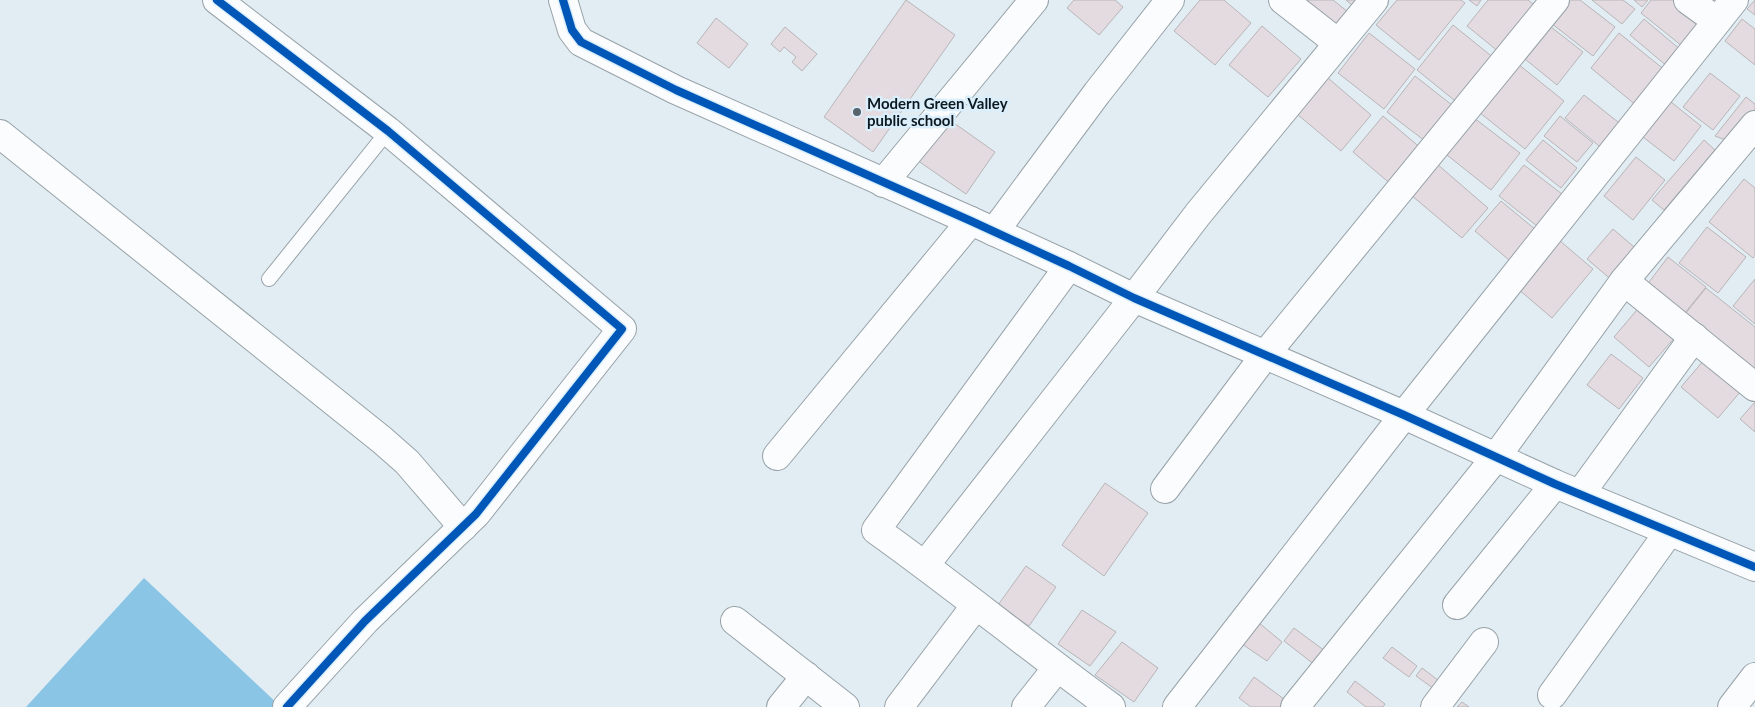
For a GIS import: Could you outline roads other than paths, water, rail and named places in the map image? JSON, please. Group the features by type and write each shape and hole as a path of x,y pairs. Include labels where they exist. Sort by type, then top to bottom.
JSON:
{"street":[{"path":"217,0 388,131 622,329 482,507 364,621 286,707"},
{"path":"563,0 572,30 580,42 676,90 1069,266 1134,298 1555,484 1755,568"},
{"path":"883,183 1034,0"},
{"path":"777,456 982,227 1097,93 1170,0"},
{"path":"1283,0 1338,43"},
{"path":"924,565 1198,214 1374,0"},
{"path":"1165,489 1264,355 1555,0"},
{"path":"1688,0 1717,22"},
{"path":"1177,707 1404,416 1734,0"},
{"path":"1295,707 1496,457 1624,281 1755,125"},
{"path":"0,134 382,440 407,462 463,527"},
{"path":"1069,266 876,530 1110,707"},
{"path":"1624,281 1755,387"},
{"path":"1580,494 1694,337"},
{"path":"1456,605 1555,484"},
{"path":"1552,695 1668,532"},
{"path":"899,707 976,606"},
{"path":"735,621 845,707"},
{"path":"1435,707 1484,642"},
{"path":"1026,707 1057,668"},
{"path":"781,707 806,676"},
{"path":"1732,707 1755,676"}],"lane":[{"path":"269,279 388,131"}],"water":[{"path":"144,578 281,707 26,707"}],"place":[{"name":"Modern Green Valley public school","path":"857,112"}]}
